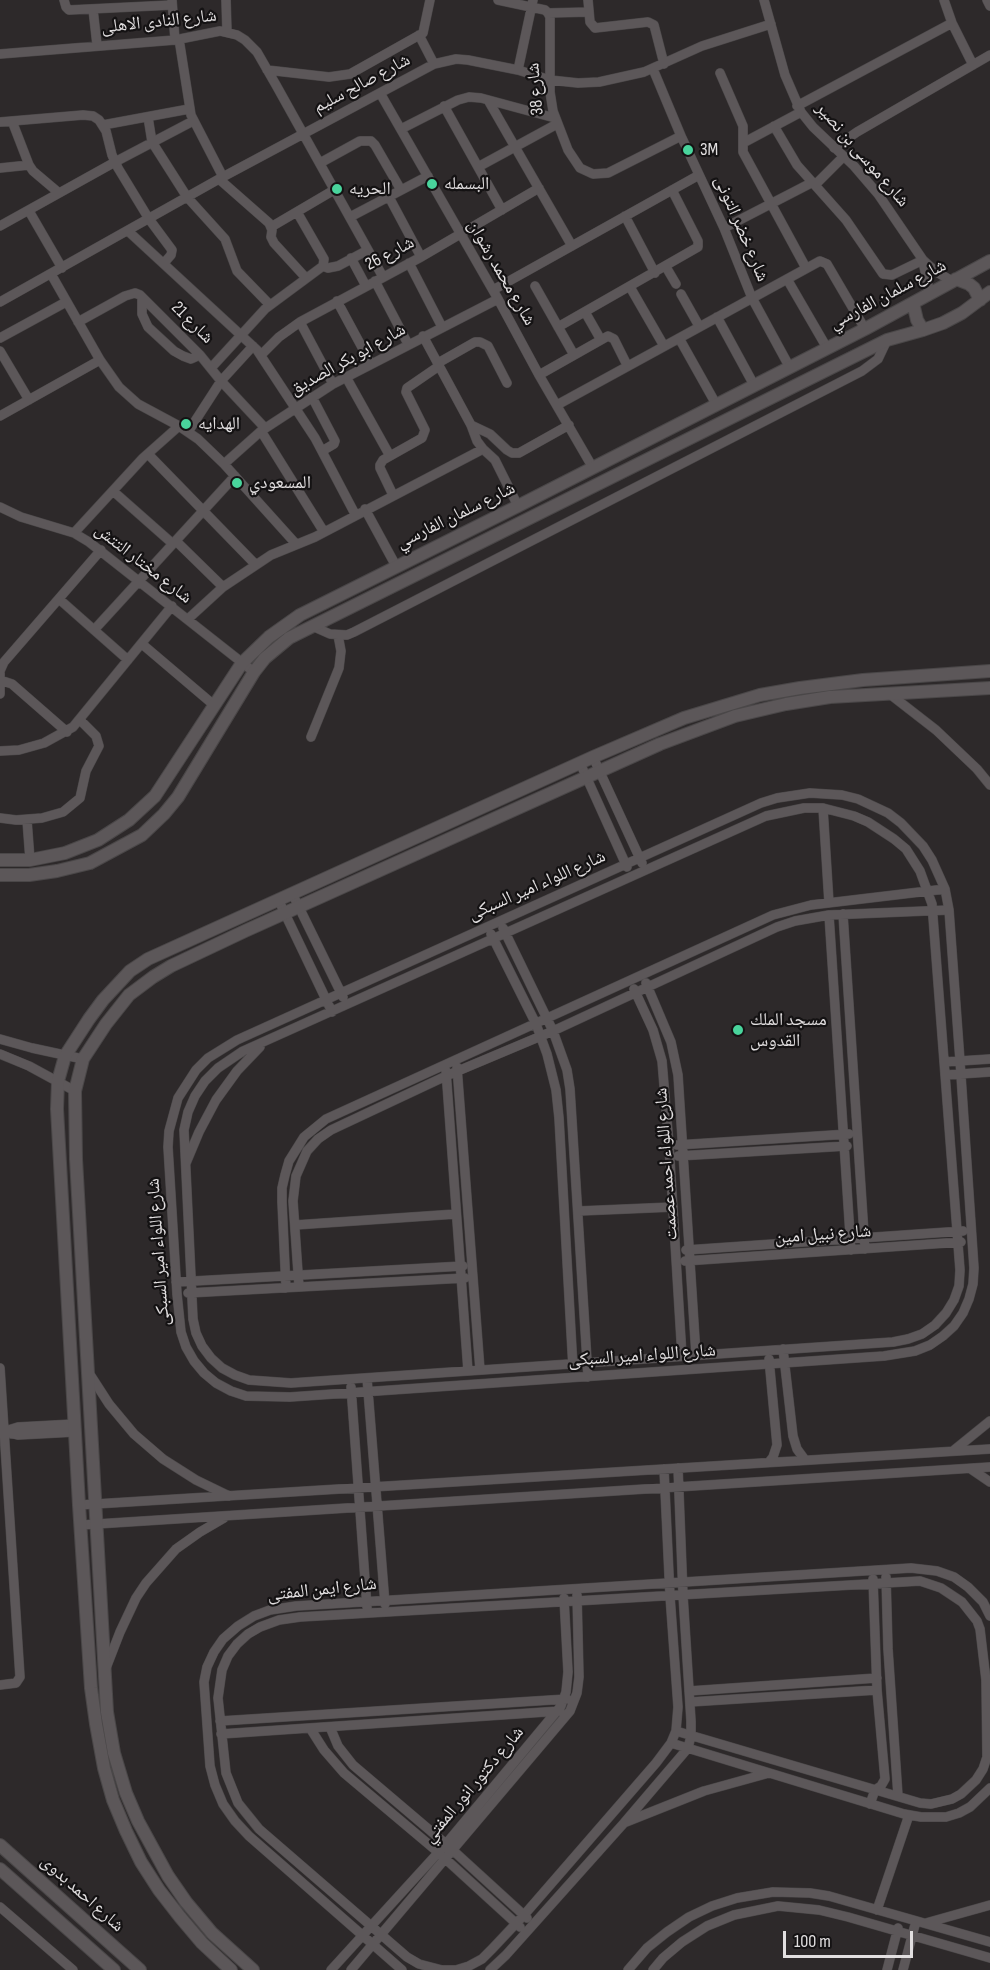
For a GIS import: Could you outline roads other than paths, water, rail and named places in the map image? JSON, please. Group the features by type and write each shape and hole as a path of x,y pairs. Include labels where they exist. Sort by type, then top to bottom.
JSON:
{"street":[{"path":"64,0 69,10 90,6 172,3 189,109 193,121 221,178 269,223 274,243 306,278"},
{"path":"226,0 227,32"},
{"path":"267,70 340,77 360,70 419,35 425,29 430,0"},
{"path":"498,0 533,4 548,13 589,12"},
{"path":"588,0 590,22 595,28 651,23 655,28 664,64"},
{"name":"شارع موسى بن نصير","path":"764,0 785,75 799,109 813,127 854,166 878,194 922,260 935,271 954,280"},
{"path":"944,0 952,23 973,65"},
{"path":"987,0 990,6"},
{"path":"518,70 533,4"},
{"path":"90,6 97,45"},
{"name":"شارع 38","path":"548,13 550,17 550,80 556,121 579,168 593,174 608,173 681,136"},
{"path":"743,143 952,23"},
{"name":"شارع صالح سليم","path":"0,302 221,178 434,64 456,59 518,70 550,80 587,83 653,69 702,46 771,24"},
{"name":"شارع النادى الاهلى","path":"0,54 177,40 220,32 227,32 245,40 252,46 267,70 368,250 375,281"},
{"path":"419,35 434,64"},
{"path":"834,148 857,132 987,57 990,69"},
{"name":"شارع خضر التونى","path":"653,69 724,228 752,298 789,366"},
{"path":"720,73 743,126 743,152 806,268"},
{"name":"شارع محمد رشوان","path":"380,93 593,468"},
{"path":"401,129 444,106 469,97 488,100 556,121"},
{"path":"488,100 572,246"},
{"path":"444,106 502,210"},
{"path":"103,125 189,109"},
{"path":"0,122 93,116 103,125 115,162 149,219 172,250 164,263"},
{"path":"148,117 153,142 188,197 225,239 237,271 270,305"},
{"path":"12,121 29,165 59,193"},
{"path":"0,226 193,121"},
{"path":"478,167 556,121"},
{"path":"774,126 788,153 846,220 882,274 892,275 922,260"},
{"path":"320,163 360,141 371,141 401,190"},
{"path":"724,228 814,183 843,157"},
{"path":"0,168 29,165"},
{"path":"493,290 699,175"},
{"path":"350,217 428,176"},
{"name":"شارع 26","path":"261,355 279,336 300,322 421,257 539,188"},
{"path":"271,227 334,190"},
{"path":"558,327 696,250 699,244 672,190"},
{"path":"389,197 421,257"},
{"path":"29,211 62,268"},
{"path":"297,212 324,259 323,266"},
{"path":"625,216 655,273"},
{"path":"128,231 242,334 261,355 296,407 355,514"},
{"path":"211,368 270,305 323,266 333,267 368,250"},
{"path":"351,258 375,281 408,344"},
{"name":"شارع موسى بن نصير","path":"922,260 930,294"},
{"path":"557,405 820,261 825,262 865,329"},
{"name":"شارع سلمان الفارسي","path":"0,860 30,860 65,853 98,840 129,820 154,796 242,663 269,637 300,615 865,329 990,261"},
{"path":"409,263 442,327"},
{"path":"666,267 676,284"},
{"path":"51,274 100,360 119,387 138,404 198,439 224,464 296,544"},
{"path":"786,279 827,348"},
{"path":"954,280 963,280 974,288 980,300"},
{"path":"535,286 573,355"},
{"path":"630,287 664,346"},
{"name":"شارع سلمان الفارسي","path":"0,875 57,871 90,863 142,835 178,797 254,672 265,658 283,643 312,626 887,340 943,323 990,292"},
{"path":"78,322 125,296 135,293 142,297 142,314 148,327 174,351 183,356 191,359 200,355"},
{"path":"681,294 699,326"},
{"name":"شارع 21","path":"142,297 200,355 263,430 324,532"},
{"name":"شارع ابو بكر الصديق","path":"224,464 263,430 333,384 498,299"},
{"path":"337,301 371,364"},
{"path":"0,338 66,302"},
{"path":"914,303 915,315 923,330"},
{"path":"585,312 601,340"},
{"path":"717,317 754,384"},
{"path":"300,322 333,384"},
{"path":"423,336 483,449 495,460 518,506"},
{"path":"539,375 608,336 614,339 627,366"},
{"path":"679,338 716,404"},
{"path":"312,626 330,634 354,632 862,371 878,358 887,340"},
{"path":"393,495 380,468 383,460 422,438 424,434 408,396 407,388 475,342 488,346 507,383"},
{"path":"188,432 221,381 253,346"},
{"path":"0,351 29,400"},
{"path":"0,416 100,360"},
{"path":"346,377 390,456"},
{"path":"312,397 334,438 334,444 322,451"},
{"path":"471,425 490,434 512,453 519,453 569,425"},
{"path":"74,533 148,454 179,426"},
{"path":"188,619 223,587 271,555 324,532 483,449"},
{"path":"148,454 256,565"},
{"path":"94,630 235,476"},
{"path":"113,491 175,542 223,587"},
{"name":"شارع مختار التتش","path":"0,507 21,517 74,533 101,550 254,672"},
{"path":"365,509 396,566"},
{"path":"0,694 4,662 101,550"},
{"path":"59,599 128,660"},
{"path":"0,751 32,747 67,732 80,720 172,606"},
{"path":"311,737 339,668 341,651 338,635"},
{"path":"142,644 215,706"},
{"path":"231,1970 195,1934 159,1890 129,1838 113,1800 101,1753 91,1688 57,1109 58,1081 65,1056 88,1019 130,971 148,959 593,756 684,718 760,695 829,683 990,671"},
{"path":"0,680 12,684 67,732"},
{"path":"253,1970 198,1918 168,1876 149,1843 126,1792 114,1752 107,1712 76,1159 75,1091 83,1059 129,995 153,976 284,913 660,744 735,716 786,704 830,697 990,688"},
{"path":"891,695 936,730 977,769 990,785"},
{"path":"0,818 27,820 63,812 80,798 86,771 99,746 96,736 80,720"},
{"path":"593,756 645,870"},
{"path":"580,763 631,877"},
{"name":"شارع اللواء امير السبكى","path":"827,793 842,795 873,805 901,823 933,860 945,889 949,910 974,1268 969,1299 954,1326 930,1345 900,1354 290,1397 246,1396 216,1383 194,1361 186,1347 181,1332 176,1282 168,1131 178,1098 196,1070 222,1048 639,858 769,801 793,794 827,793"},
{"path":"823,808 829,903"},
{"name":"شارع اللواء امير السبكى","path":"823,808 854,816 868,822 906,849 926,883 933,910 958,1242 959,1286 954,1300 941,1319 922,1334 908,1340 783,1350 291,1383 249,1380 235,1376 222,1368 207,1352 196,1333 193,1319 184,1130 188,1112 205,1081 218,1068 243,1051 645,870 766,816 794,810 823,808"},
{"path":"27,820 30,860"},
{"path":"286,1288 282,1188 289,1161 304,1137 326,1119 773,915 811,904 945,889"},
{"path":"292,893 347,1005"},
{"path":"278,899 332,1012"},
{"path":"299,1287 293,1202 296,1176 307,1151 331,1130 457,1071 553,1031 777,927 829,915 949,910"},
{"path":"843,914 865,1249"},
{"path":"829,915 851,1250"},
{"path":"500,921 553,1031 567,1070 579,1211 588,1377"},
{"path":"487,926 536,1024 552,1072 559,1118 574,1378"},
{"name":"شارع اللواء احمد عصمت","path":"643,976 675,1059 696,1355"},
{"name":"شارع اللواء احمد عصمت","path":"631,981 656,1038 662,1061 682,1356"},
{"path":"0,1039 83,1059"},
{"path":"185,1166 216,1100 237,1071 262,1044"},
{"path":"0,1054 75,1091"},
{"path":"944,1062 990,1059"},
{"path":"456,1060 480,1370"},
{"path":"445,1065 468,1371"},
{"path":"945,1075 990,1072"},
{"path":"669,1145 857,1133"},
{"path":"670,1156 858,1145"},
{"path":"579,1211 673,1206"},
{"path":"295,1225 456,1214"},
{"name":"شارع نبيل امين","path":"676,1251 971,1231"},
{"name":"شارع نبيل امين","path":"676,1261 972,1241"},
{"path":"176,1282 472,1266"},
{"path":"177,1294 472,1278"},
{"path":"783,1350 793,1436 797,1449 805,1460"},
{"path":"768,1351 777,1445 769,1462"},
{"path":"0,1368 20,1677 16,1683 0,1685"},
{"path":"88,1371 109,1404 134,1434 156,1453 196,1480 231,1497"},
{"path":"367,1378 385,1612"},
{"path":"350,1379 367,1614"},
{"path":"290,1397 291,1383"},
{"path":"953,1451 990,1421"},
{"path":"3,1432 18,1427 75,1428"},
{"path":"79,1505 990,1449"},
{"path":"81,1525 990,1467"},
{"path":"490,1970 497,1965 624,1823 688,1748 691,1736 690,1702 678,1468"},
{"name":"شارع ايمن المفتى","path":"664,1469 669,1583 670,1596 678,1707 676,1731 671,1743 656,1763 524,1916 482,1959 469,1966 456,1970 442,1970 413,1961 258,1829 231,1788 226,1773 218,1698 222,1670 237,1644 260,1627 279,1620 300,1617 670,1596 886,1582 920,1581 950,1592 962,1602 977,1621 980,1629 988,1680 987,1757 976,1780 962,1794 942,1802 920,1803 676,1731"},
{"path":"971,1469 990,1482"},
{"path":"105,1670 136,1598 146,1583 177,1549 225,1516"},
{"name":"شارع ايمن المفتى","path":"402,1970 249,1836 223,1804 215,1785 210,1766 204,1682 210,1659 223,1639 254,1616 270,1610 296,1606 384,1599 872,1570 925,1569 954,1578 968,1587 983,1602 990,1616"},
{"path":"870,1804 875,1790 885,1779 877,1690 872,1570"},
{"path":"885,1570 898,1796"},
{"name":"شارع دكتور انور المفتي","path":"449,1847 570,1711 576,1699 579,1677 576,1588"},
{"name":"شارع دكتور انور المفتي","path":"351,1970 557,1712 564,1700 568,1672 563,1589"},
{"path":"689,1690 877,1678"},
{"path":"690,1702 877,1690"},
{"path":"220,1721 576,1699"},
{"path":"513,1703 514,1714"},
{"path":"221,1734 570,1711"},
{"path":"330,1727 338,1746 353,1765 449,1847 533,1924"},
{"path":"310,1728 324,1750 344,1773 442,1856 526,1932"},
{"path":"671,1743 909,1815 934,1818 958,1813 970,1807 990,1788"},
{"path":"624,1823 704,1791 769,1773"},
{"path":"877,1910 909,1815"},
{"name":"شارع احمد بدوى","path":"0,1845 140,1970"},
{"name":"شارع دكتور انور المفتي","path":"331,1970 371,1925 442,1856"},
{"name":"شارع احمد بدوى","path":"0,1869 114,1970"},
{"path":"628,1970 647,1948 697,1913 737,1898 773,1892 829,1896 990,1942"},
{"path":"903,1970 912,1935 920,1922 990,1905"},
{"path":"653,1970 682,1942 706,1926 734,1915 762,1908 791,1906 819,1910 990,1958"},
{"path":"0,1907 73,1970"},
{"path":"887,1970 901,1917"}],"place":[{"name":"3M","path":"688,150"},
{"name":"البسمله","path":"432,184"},
{"name":"الحريه","path":"337,189"},
{"name":"الهدايه","path":"186,424"},
{"name":"المسعودي","path":"237,483"},
{"name":"مسجد الملك القدوس","path":"738,1030"}]}
